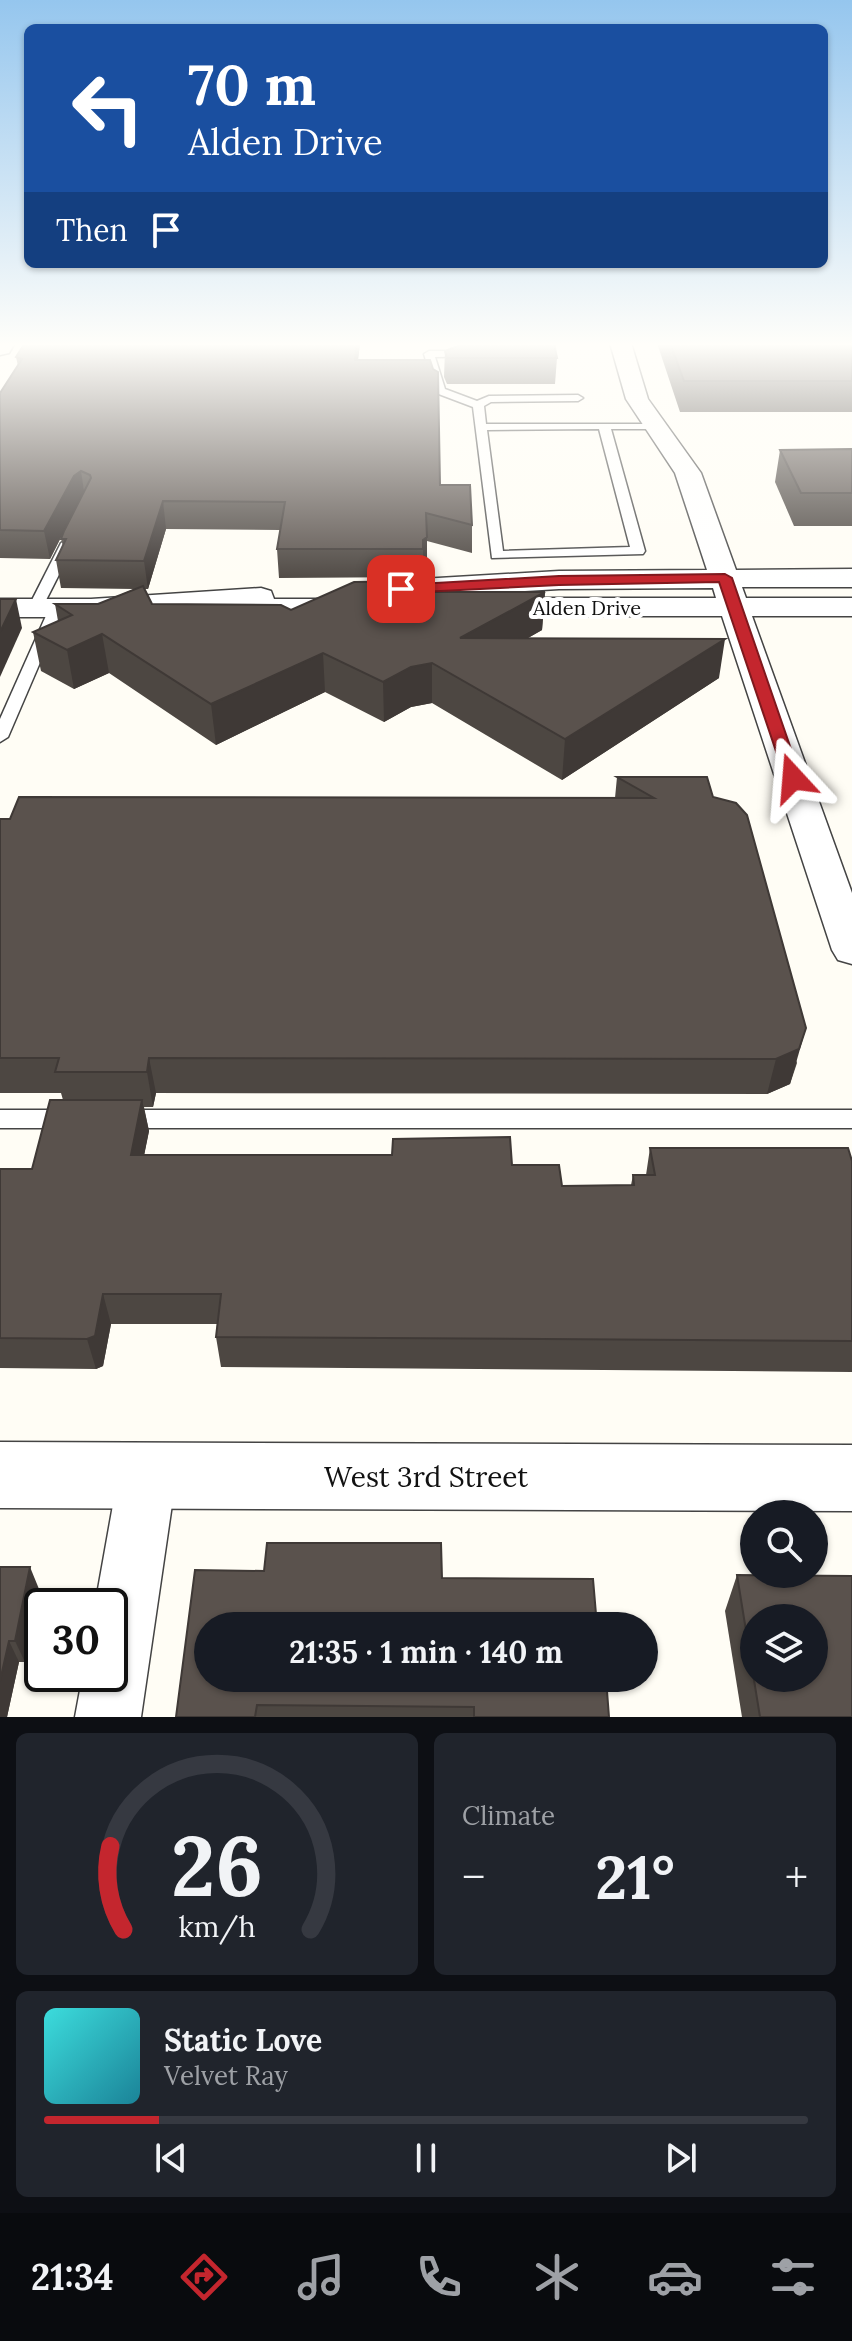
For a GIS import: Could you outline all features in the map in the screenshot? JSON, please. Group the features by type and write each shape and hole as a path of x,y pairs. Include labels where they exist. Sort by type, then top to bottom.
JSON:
{"street":[{"path":"655,423 688,473 852,950"},
{"path":"730,593 852,578"},
{"path":"730,593 852,607"},
{"name":"Alden Drive","path":"0,608 730,593"},
{"name":"West 3rd Street","path":"0,1475 852,1478"},
{"path":"108,1717 147,1477"}],"lane":[{"path":"480,423 497,555 638,551 604,426"},
{"path":"481,427 657,426"},
{"path":"0,737 75,529"},
{"path":"0,1119 852,1119"}],"building":[{"path":"0,423 439,423 440,485 470,485 472,525 426,513 427,537 423,540 423,549 277,549 285,502 163,501 144,561 56,560 66,539 61,539 64,531 91,478 81,471 74,476 44,531 0,530"},
{"path":"852,449 852,493 801,493 780,450"},
{"path":"423,581 423,592 545,592 460,638 725,639 565,739 432,663 411,667 383,682 323,653 211,704 102,634 67,650 33,632 72,615 55,604 98,604 143,586 152,604 281,605 291,610 354,582"},
{"path":"0,599 16,599 0,632"},
{"path":"617,777 707,777 713,797 736,803 747,815 806,1028 799,1049 776,1059 149,1058 147,1072 55,1072 59,1058 0,1058 0,819 10,819 19,797 654,798"},
{"path":"50,1100 142,1100 131,1155 392,1155 393,1139 510,1137 512,1165 559,1165 562,1186 634,1185 633,1175 655,1175 650,1148 848,1148 852,1161 852,1341 216,1337 221,1294 103,1294 95,1336 87,1339 0,1338 0,1169 32,1169"},
{"path":"267,1543 441,1543 442,1578 593,1579 596,1612 194,1612 194,1692 607,1692 609,1717 474,1717 474,1707 257,1705 255,1717 176,1717 195,1570 264,1571"},
{"path":"0,1567 30,1567 15,1641 9,1641 0,1681"},
{"path":"737,1575 740,1575 740,1588 828,1588 828,1576 852,1576 852,1717 760,1717 756,1692 828,1692 828,1604 742,1604"}],"route":[{"path":"401,589 559,580 725,578 793,778"}]}
